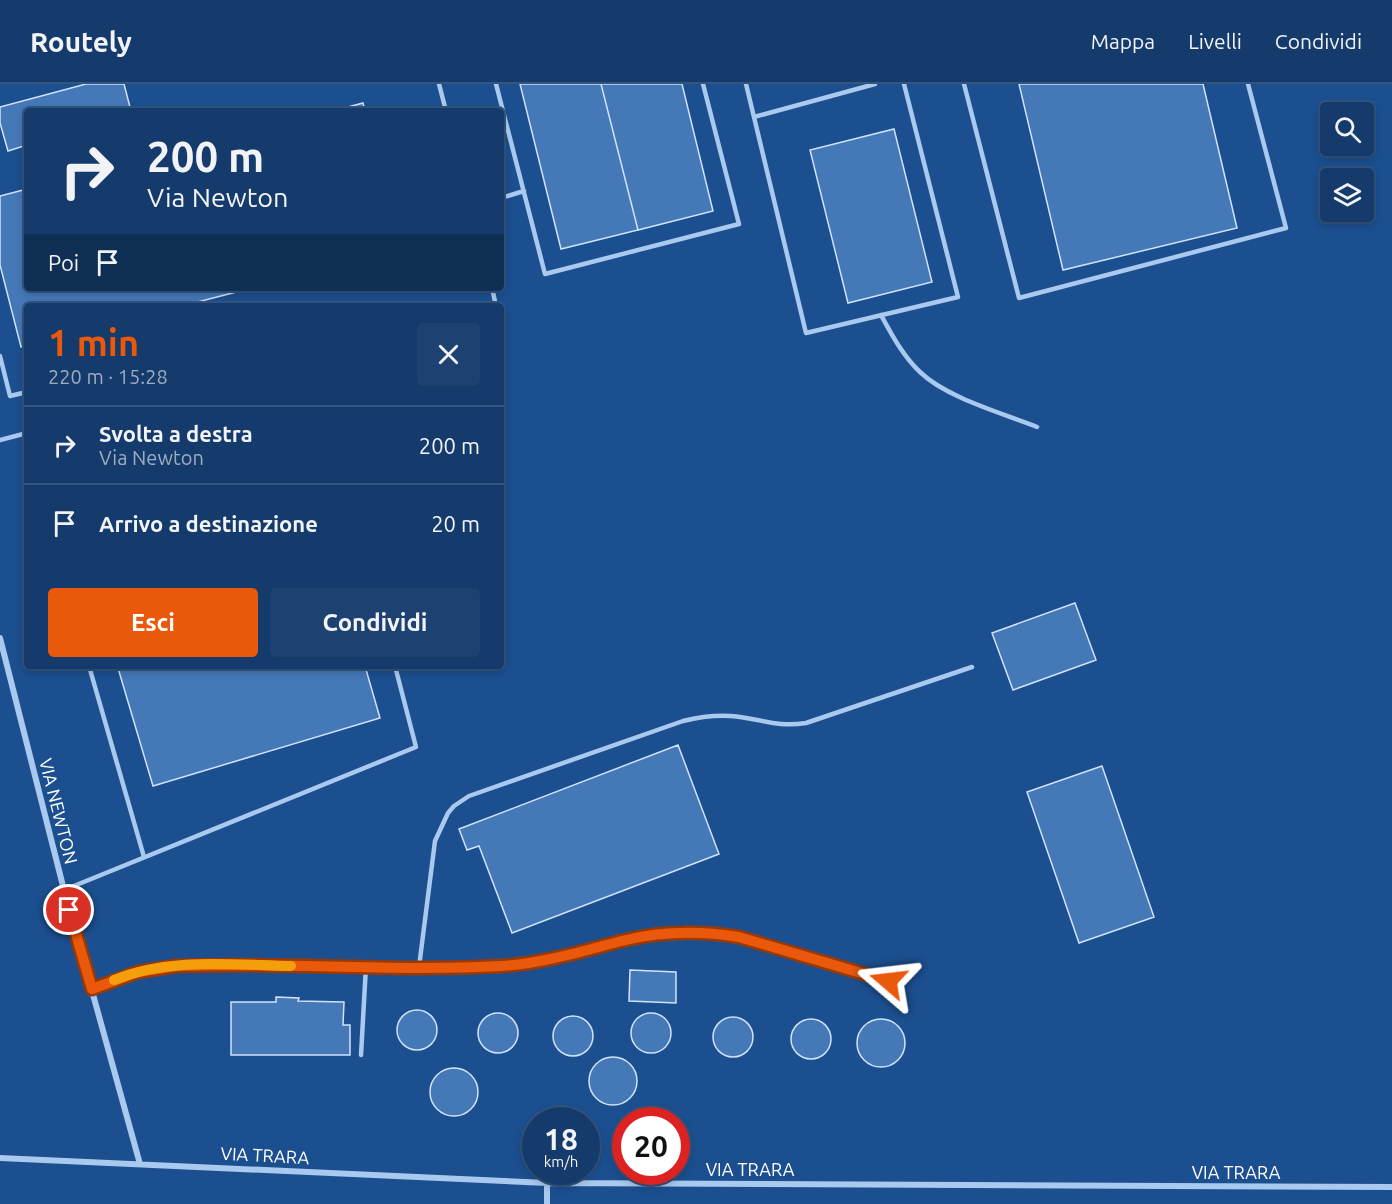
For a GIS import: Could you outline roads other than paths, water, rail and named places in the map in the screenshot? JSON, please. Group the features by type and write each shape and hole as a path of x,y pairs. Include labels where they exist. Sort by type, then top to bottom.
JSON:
{"street":[{"name":"VIA NEWTON","path":"0,638 64,890 140,1164"},
{"name":"VIA TRARA","path":"0,1158 522,1182"},
{"name":"VIA TRARA","path":"600,1183 1392,1187"},
{"path":"547,1185 547,1204"}],"lane":[{"path":"439,84 445,108"},
{"path":"496,84 502,108"},
{"path":"504,115 545,274 739,224 703,84"},
{"path":"746,84 806,333 958,297 904,84"},
{"path":"754,117 875,84"},
{"path":"964,84 1019,298 1286,228 1248,84"},
{"path":"504,197 524,191"},
{"path":"881,315 908,359 932,381 961,397 1037,427"},
{"path":"0,356 10,396 24,393"},
{"path":"0,440 24,434"},
{"path":"419,967 435,841 448,813 469,796 683,721 731,716 786,726 806,723 972,667"},
{"path":"90,669 144,857"},
{"path":"64,890 416,747 396,669"},
{"path":"92,989 138,972 176,966 457,968 530,963 582,953 627,939 677,933 728,935 761,942 888,981"},
{"path":"361,1055 366,966"}]}
